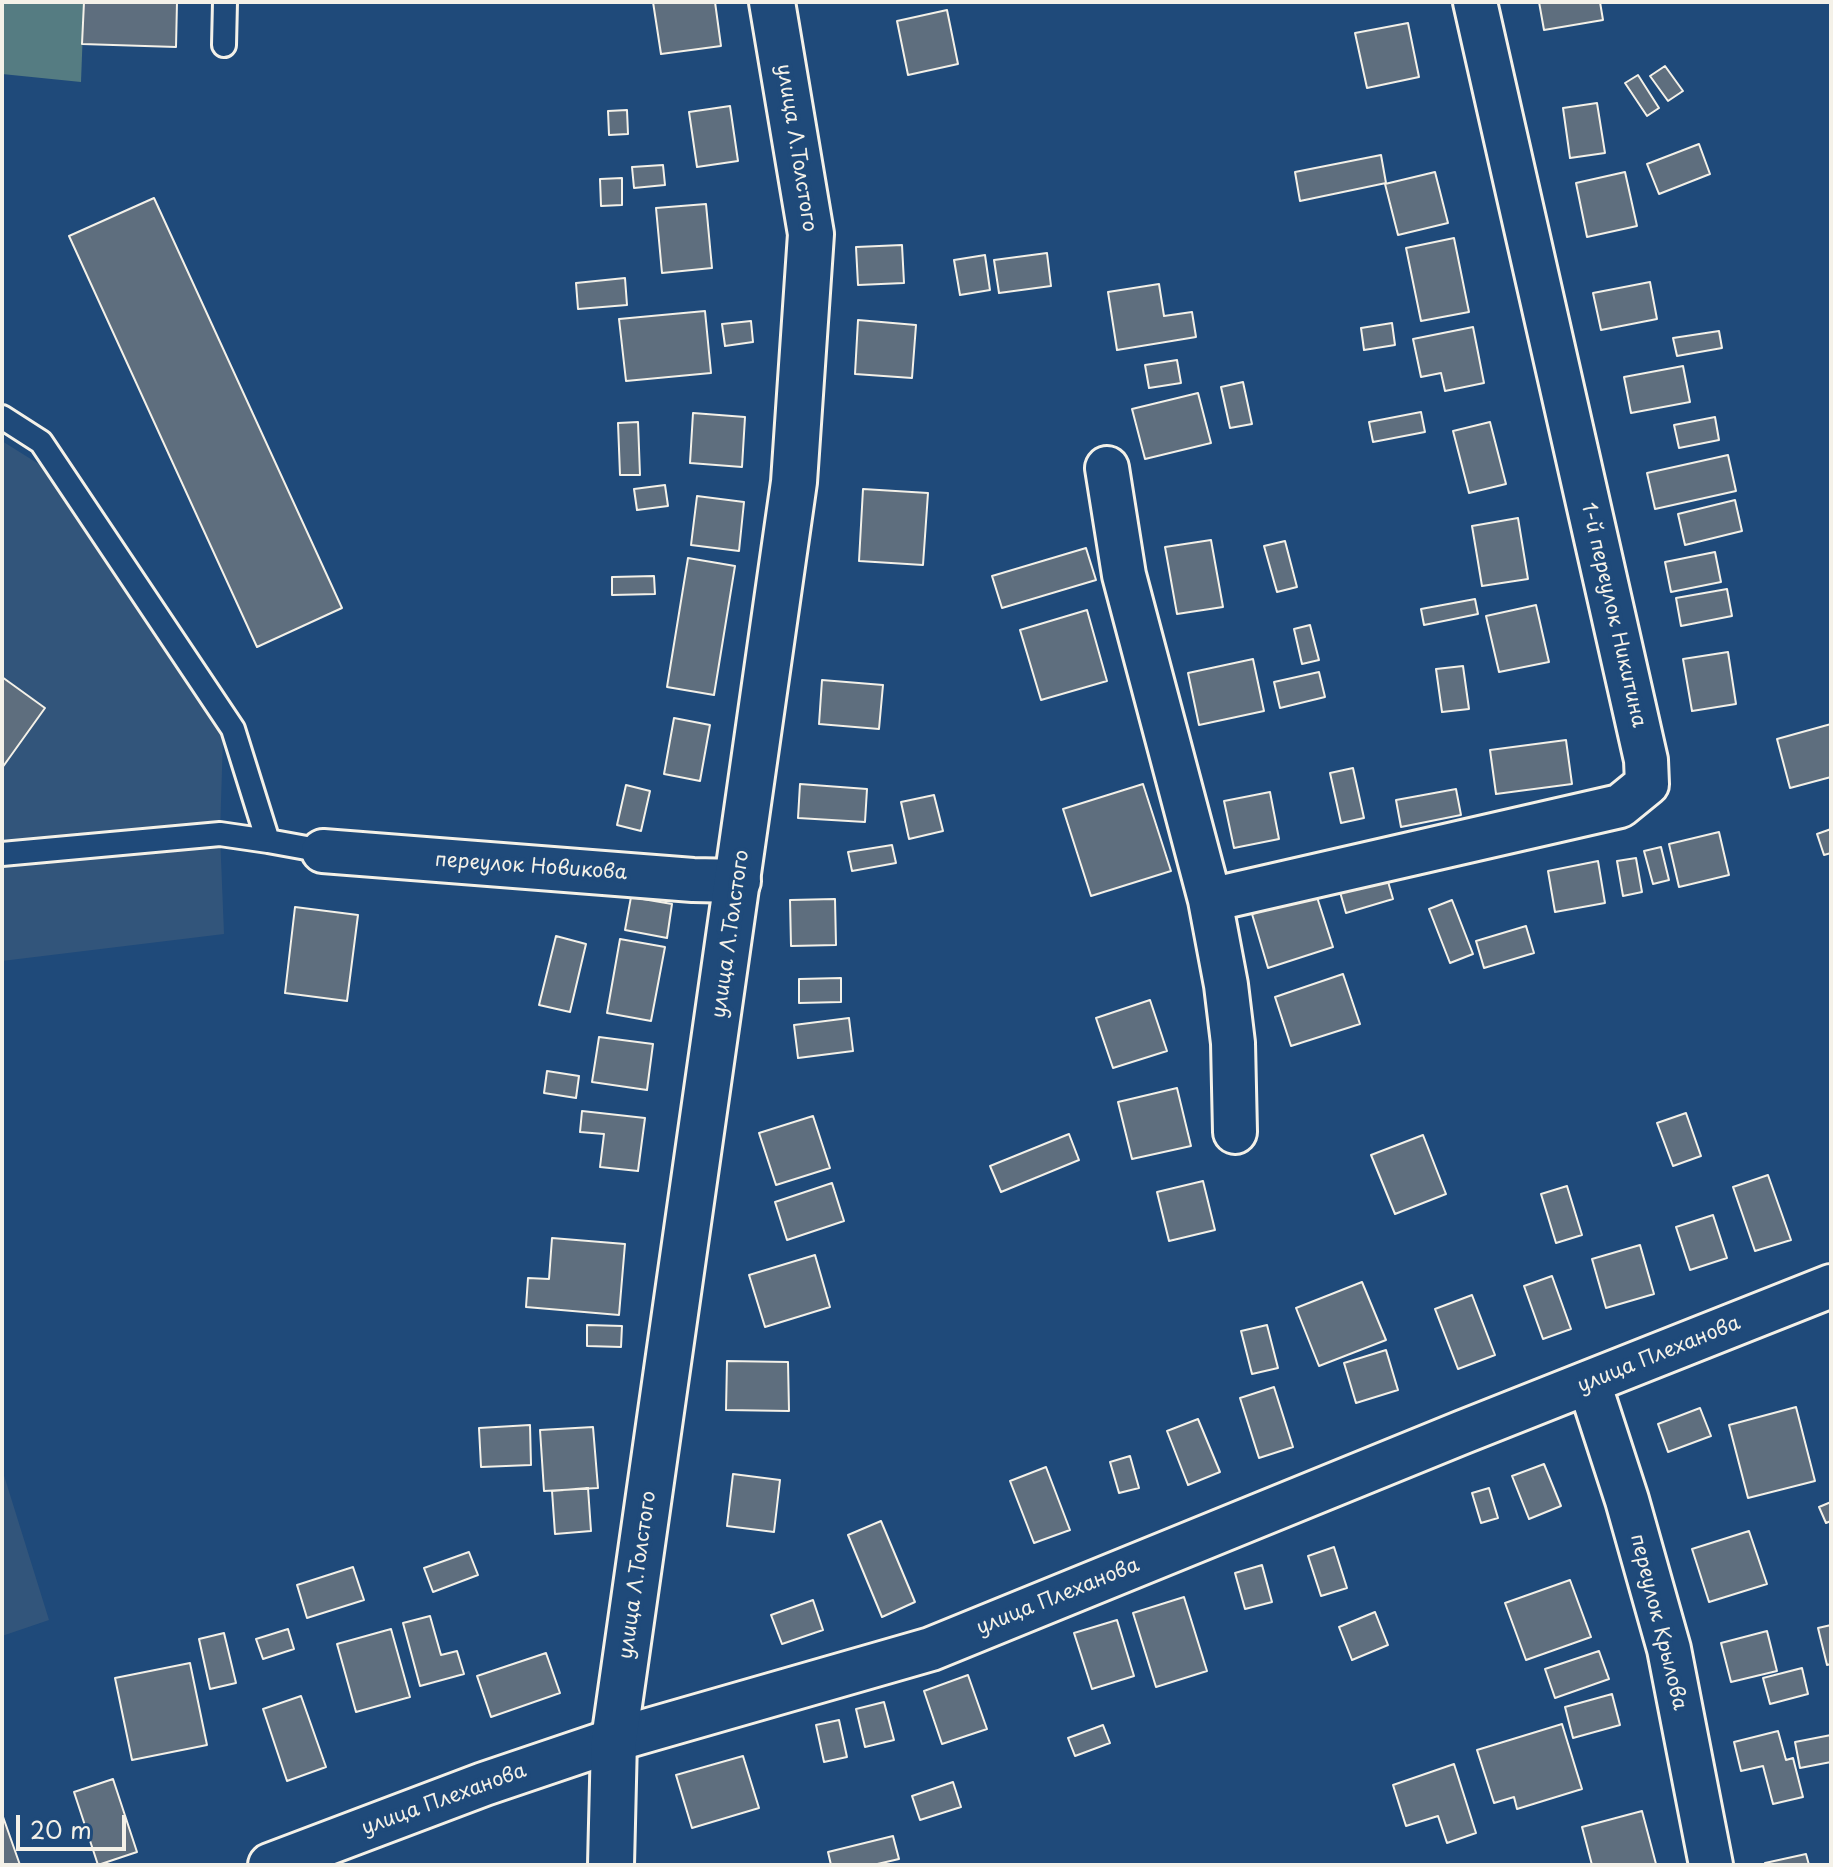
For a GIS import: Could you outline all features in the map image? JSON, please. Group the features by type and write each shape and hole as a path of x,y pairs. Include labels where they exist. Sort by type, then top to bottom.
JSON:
{"street":[{"name":"улица Л.Толстого","path":"611,1865 614,1740 794,482 811,234 772,2"},
{"name":"1-й переулок Никитина","path":"1210,900 1620,806 1647,784 1646,760 1475,2"},
{"path":"1107,468 1124,575 1210,900 1233,1043 1235,1132"},
{"name":"переулок Новикова","path":"323,851 739,881"},
{"name":"улица Плеханова","path":"270,1865 484,1784 614,1740 931,1649 1831,1286"},
{"name":"переулок Крылова","path":"1589,1383 1627,1500 1669,1649 1711,1865"}],"lane":[{"path":"224,45 225,2"},
{"path":"2,417 41,442 233,729 268,841"},
{"path":"2,854 220,834 323,851"}],"shaded area":[{"path":"2,441 42,466 223,738 220,834 224,934 2,961"},
{"path":"2,1469 49,1620 2,1636"}],"green space":[{"path":"2,2 84,2 81,82 2,74"}],"building":[{"path":"84,2 177,2 176,47 82,44"},
{"path":"653,2 715,2 721,46 661,54"},
{"path":"1539,2 1600,2 1603,20 1544,30"},
{"path":"947,10 958,64 908,75 897,21"},
{"path":"1408,23 1419,77 1367,88 1355,33"},
{"path":"1665,66 1683,91 1668,101 1650,76"},
{"path":"1638,75 1659,108 1647,116 1625,83"},
{"path":"1597,103 1605,153 1570,158 1563,108"},
{"path":"730,106 738,161 697,167 689,112"},
{"path":"627,110 628,134 609,135 608,111"},
{"path":"1699,144 1710,174 1659,194 1647,164"},
{"path":"1381,155 1386,183 1300,201 1295,172"},
{"path":"663,165 665,185 634,188 632,167"},
{"path":"1435,172 1448,223 1398,235 1385,184"},
{"path":"1625,172 1637,226 1587,237 1576,183"},
{"path":"622,178 622,205 601,206 600,179"},
{"path":"154,198 342,608 257,647 69,236"},
{"path":"706,204 712,268 662,273 656,208"},
{"path":"1454,238 1469,312 1421,321 1406,248"},
{"path":"902,245 904,283 858,285 856,247"},
{"path":"1047,253 1051,286 999,293 994,260"},
{"path":"985,255 990,290 960,295 954,260"},
{"path":"625,278 627,305 578,309 576,283"},
{"path":"1650,282 1657,319 1601,330 1593,293"},
{"path":"1159,284 1164,316 1192,312 1196,337 1117,350 1108,292"},
{"path":"705,311 711,373 626,381 619,319"},
{"path":"858,320 916,325 912,378 855,374"},
{"path":"751,321 753,342 725,346 722,324"},
{"path":"1392,323 1395,345 1364,350 1361,328"},
{"path":"1473,327 1484,383 1445,391 1441,373 1421,377 1413,339"},
{"path":"1719,331 1722,348 1677,356 1673,338"},
{"path":"1177,360 1181,383 1149,388 1145,365"},
{"path":"1683,366 1690,402 1631,413 1624,377"},
{"path":"1243,382 1252,424 1230,428 1221,387"},
{"path":"1198,393 1211,443 1145,459 1132,409"},
{"path":"1421,412 1425,432 1373,442 1369,422"},
{"path":"693,413 745,417 742,467 690,463"},
{"path":"1715,417 1719,440 1679,448 1674,425"},
{"path":"638,422 640,475 620,475 618,423"},
{"path":"1490,422 1506,484 1469,493 1453,431"},
{"path":"1728,455 1736,491 1655,509 1647,473"},
{"path":"665,485 668,506 637,510 634,489"},
{"path":"863,489 928,493 923,565 859,561"},
{"path":"697,496 744,502 739,551 691,545"},
{"path":"1735,500 1742,531 1685,545 1678,514"},
{"path":"1518,518 1528,579 1482,586 1472,526"},
{"path":"1211,540 1223,607 1177,614 1165,547"},
{"path":"1285,541 1297,587 1277,592 1264,546"},
{"path":"1086,548 1096,580 1002,608 992,576"},
{"path":"1715,552 1721,582 1671,592 1665,562"},
{"path":"688,558 735,566 714,695 667,687"},
{"path":"654,576 655,594 612,595 612,577"},
{"path":"1727,589 1732,616 1681,626 1676,598"},
{"path":"1475,599 1478,614 1424,625 1421,609"},
{"path":"1536,605 1549,662 1499,672 1486,616"},
{"path":"1087,610 1107,681 1041,700 1020,630"},
{"path":"1310,625 1319,660 1302,664 1294,629"},
{"path":"1728,652 1736,704 1692,711 1683,659"},
{"path":"1253,659 1264,711 1199,725 1188,673"},
{"path":"1463,666 1469,709 1442,712 1436,669"},
{"path":"1319,672 1325,697 1280,708 1274,682"},
{"path":"2,677 45,708 2,768"},
{"path":"822,680 883,685 879,729 819,724"},
{"path":"674,718 710,725 700,781 664,774"},
{"path":"1831,724 1831,777 1790,788 1777,739"},
{"path":"1566,740 1572,784 1496,794 1490,750"},
{"path":"1353,768 1364,818 1341,823 1330,773"},
{"path":"800,784 867,789 865,822 798,818"},
{"path":"1143,784 1171,871 1091,896 1063,809"},
{"path":"626,785 650,791 641,831 617,825"},
{"path":"1456,789 1461,815 1401,827 1396,800"},
{"path":"1270,792 1279,839 1234,848 1224,801"},
{"path":"934,795 943,831 909,839 901,802"},
{"path":"1831,829 1831,853 1824,855 1817,834"},
{"path":"1719,832 1729,875 1679,887 1669,844"},
{"path":"892,845 896,863 852,871 848,852"},
{"path":"1661,847 1669,880 1653,884 1644,851"},
{"path":"1636,858 1642,892 1623,896 1617,861"},
{"path":"1598,861 1605,903 1555,912 1548,871"},
{"path":"1387,878 1393,899 1346,913 1340,892"},
{"path":"1316,894 1333,947 1268,968 1252,914"},
{"path":"631,897 672,904 667,938 625,930"},
{"path":"835,899 836,945 791,946 790,900"},
{"path":"1452,900 1473,954 1450,963 1429,909"},
{"path":"295,907 358,915 347,1001 285,993"},
{"path":"1526,926 1534,953 1484,968 1476,941"},
{"path":"556,936 586,944 570,1012 539,1005"},
{"path":"620,939 665,947 651,1021 607,1013"},
{"path":"1343,974 1360,1024 1291,1046 1275,997"},
{"path":"841,978 841,1002 799,1003 799,979"},
{"path":"1150,1000 1167,1051 1113,1068 1096,1018"},
{"path":"849,1018 853,1051 798,1058 794,1025"},
{"path":"599,1037 653,1044 647,1090 592,1082"},
{"path":"547,1071 579,1076 576,1098 544,1093"},
{"path":"1177,1088 1191,1146 1132,1159 1118,1102"},
{"path":"582,1111 645,1118 638,1171 600,1167 604,1134 580,1132"},
{"path":"1686,1113 1701,1156 1673,1166 1657,1123"},
{"path":"813,1116 830,1168 776,1185 759,1133"},
{"path":"1069,1134 1079,1160 1001,1192 990,1166"},
{"path":"1423,1135 1446,1194 1395,1214 1371,1155"},
{"path":"1768,1175 1791,1240 1755,1251 1733,1187"},
{"path":"1203,1181 1215,1230 1169,1241 1157,1192"},
{"path":"832,1183 844,1221 787,1240 775,1202"},
{"path":"1567,1186 1582,1235 1556,1243 1541,1194"},
{"path":"1713,1215 1727,1258 1690,1270 1676,1227"},
{"path":"552,1238 625,1244 619,1315 526,1307 528,1278 549,1279"},
{"path":"1640,1245 1654,1294 1606,1308 1592,1259"},
{"path":"815,1255 830,1307 765,1327 749,1275"},
{"path":"1552,1276 1571,1329 1543,1339 1524,1286"},
{"path":"1362,1282 1386,1340 1319,1366 1296,1308"},
{"path":"1472,1295 1495,1355 1458,1369 1435,1309"},
{"path":"587,1325 622,1326 621,1347 587,1346"},
{"path":"1267,1325 1278,1368 1252,1374 1241,1331"},
{"path":"1386,1350 1398,1390 1356,1403 1344,1363"},
{"path":"727,1361 788,1362 789,1411 726,1410"},
{"path":"1274,1387 1293,1447 1259,1458 1240,1398"},
{"path":"1796,1407 1815,1481 1748,1498 1729,1425"},
{"path":"1700,1408 1711,1436 1668,1452 1658,1424"},
{"path":"1198,1419 1220,1472 1188,1485 1167,1431"},
{"path":"530,1425 531,1465 481,1467 479,1428"},
{"path":"593,1427 598,1488 544,1491 540,1430"},
{"path":"1130,1456 1139,1488 1119,1493 1110,1462"},
{"path":"1544,1464 1561,1506 1529,1519 1512,1476"},
{"path":"1046,1467 1070,1530 1034,1543 1010,1481"},
{"path":"733,1474 780,1480 774,1532 727,1526"},
{"path":"588,1488 591,1531 555,1534 552,1491"},
{"path":"1489,1488 1498,1518 1481,1523 1472,1493"},
{"path":"1831,1502 1831,1521 1826,1523 1819,1507"},
{"path":"881,1521 915,1602 882,1617 848,1535"},
{"path":"1749,1531 1767,1584 1709,1602 1692,1549"},
{"path":"1334,1547 1347,1588 1321,1596 1308,1556"},
{"path":"469,1552 478,1575 433,1592 424,1568"},
{"path":"1262,1565 1272,1602 1245,1609 1235,1573"},
{"path":"353,1567 364,1600 307,1618 297,1585"},
{"path":"1570,1580 1591,1637 1526,1660 1505,1603"},
{"path":"1184,1597 1207,1671 1156,1687 1133,1613"},
{"path":"813,1600 823,1630 782,1644 771,1615"},
{"path":"1375,1612 1388,1645 1352,1660 1339,1627"},
{"path":"430,1616 441,1655 457,1651 464,1674 420,1686 403,1623"},
{"path":"1117,1620 1134,1676 1092,1689 1074,1633"},
{"path":"1831,1625 1831,1664 1827,1665 1818,1628"},
{"path":"288,1629 294,1649 263,1659 256,1639"},
{"path":"391,1629 410,1697 356,1712 337,1644"},
{"path":"1767,1631 1777,1671 1731,1682 1721,1643"},
{"path":"224,1633 236,1683 210,1689 199,1639"},
{"path":"1599,1651 1609,1679 1555,1698 1545,1669"},
{"path":"546,1653 560,1693 491,1717 477,1676"},
{"path":"190,1663 207,1745 132,1760 115,1678"},
{"path":"1802,1668 1808,1694 1770,1704 1763,1678"},
{"path":"968,1675 987,1729 942,1744 924,1691"},
{"path":"1612,1694 1620,1725 1573,1738 1565,1707"},
{"path":"301,1696 326,1767 287,1781 263,1709"},
{"path":"884,1702 894,1740 865,1747 856,1709"},
{"path":"839,1720 847,1757 824,1762 816,1725"},
{"path":"1562,1724 1582,1789 1517,1809 1514,1797 1494,1803 1477,1750"},
{"path":"1103,1725 1110,1743 1075,1756 1068,1738"},
{"path":"1778,1731 1786,1760 1793,1758 1803,1797 1773,1804 1763,1766 1741,1771 1734,1742"},
{"path":"1831,1735 1831,1762 1800,1768 1795,1742"},
{"path":"743,1756 759,1808 692,1828 676,1775"},
{"path":"1454,1764 1476,1833 1447,1843 1438,1816 1406,1826 1393,1785"},
{"path":"113,1779 137,1852 98,1865 74,1792"},
{"path":"953,1782 961,1807 920,1820 912,1796"},
{"path":"1642,1811 1656,1864 1592,1865 1582,1827"},
{"path":"2,1814 20,1865 2,1865"},
{"path":"893,1836 899,1859 873,1865 831,1865 828,1852"},
{"path":"1806,1854 1809,1865 1765,1865 1765,1863"}]}
